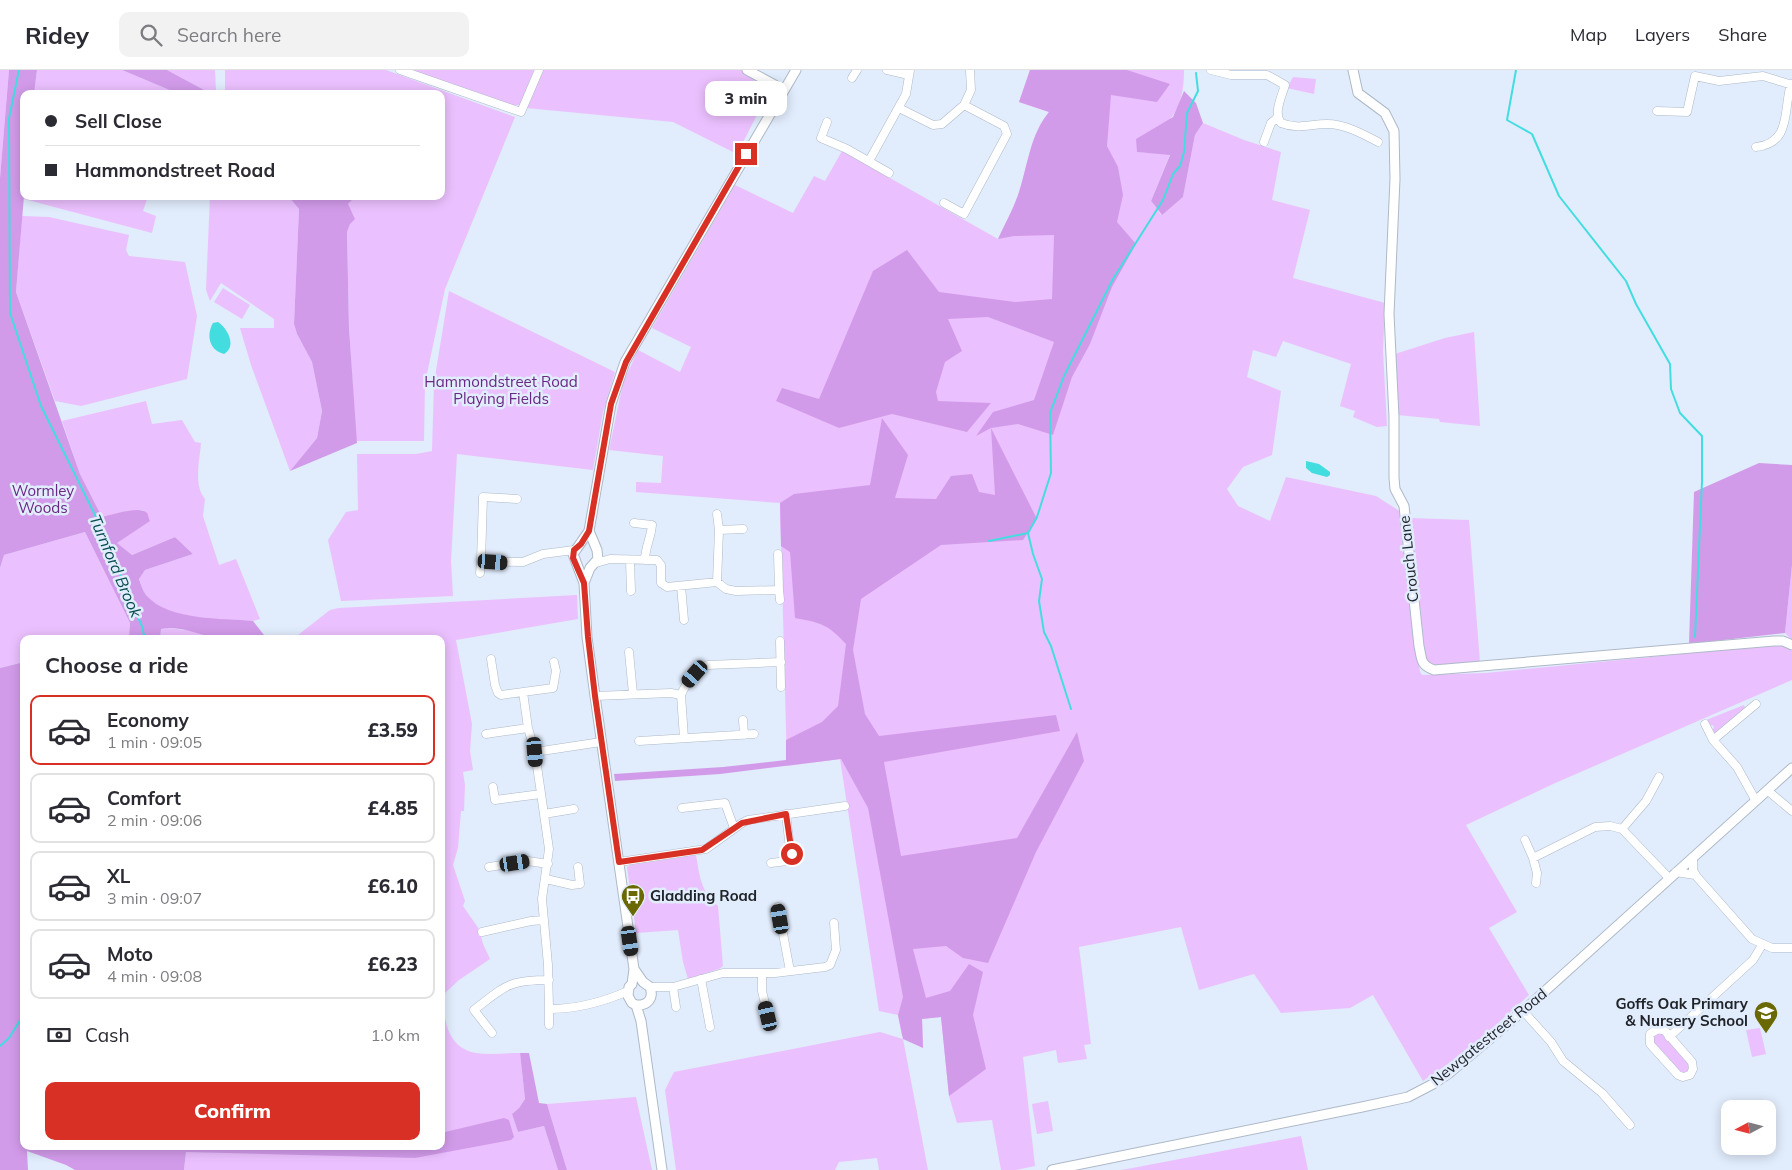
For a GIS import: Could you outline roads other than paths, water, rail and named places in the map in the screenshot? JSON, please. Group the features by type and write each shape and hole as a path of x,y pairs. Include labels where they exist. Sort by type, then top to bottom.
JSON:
{"street":[{"path":"400,70 521,112 539,70"},
{"path":"747,70 784,90"},
{"path":"662,1170 641,1021 634,997 634,969 595,696 584,583 573,558 589,531 611,404 626,362 796,70"},
{"path":"852,78 856,70"},
{"path":"870,161 908,90 910,72 887,70"},
{"path":"899,108 936,125 942,124 964,105 972,86 970,70"},
{"path":"1211,70 1231,75 1268,75 1285,85 1277,118 1271,123 1264,142"},
{"name":"Crouch Lane","path":"1353,70 1358,93 1385,113 1394,131 1395,179 1389,304 1394,417 1394,478 1395,489 1404,506 1422,662 1426,667 1434,670 1774,641 1783,641 1792,645"},
{"path":"1688,121 1687,112 1695,76 1719,81 1763,76 1791,84 1784,126 1774,142 1767,146 1756,147"},
{"path":"944,203 964,214 1007,134 1006,128 1002,125 964,105"},
{"path":"1657,111 1687,112"},
{"path":"1277,118 1281,123 1299,127 1325,124 1338,125 1357,131 1378,142"},
{"path":"827,122 821,138 870,161 889,173"},
{"path":"480,573 483,494 517,499"},
{"path":"717,514 719,530 717,582"},
{"path":"645,560 645,548 652,534 653,516"},
{"path":"634,523 652,526"},
{"path":"719,530 743,529"},
{"path":"584,583 593,565 596,548 589,531"},
{"path":"480,561 518,562 548,553 559,553 586,543 610,559"},
{"path":"559,553 576,564 593,565 610,559 660,562 661,581 664,586 717,582 726,589 736,591 779,590"},
{"path":"778,554 780,600"},
{"path":"630,560 631,591"},
{"path":"681,586 684,620"},
{"path":"780,641 781,687"},
{"path":"629,652 633,694"},
{"path":"491,659 498,693 553,688"},
{"path":"554,662 556,671 553,688 558,696"},
{"path":"684,738 681,695 687,683 698,670 708,665 780,662"},
{"path":"523,692 528,728 535,752 549,849 542,899 549,980 549,1025"},
{"path":"595,696 671,693 681,695"},
{"path":"1713,740 1756,704"},
{"path":"743,720 744,735"},
{"path":"1705,724 1713,740 1736,767 1756,800"},
{"path":"486,734 528,728"},
{"path":"639,740 754,734"},
{"path":"535,752 601,742"},
{"name":"Newgatestreet Road","path":"1052,1170 1306,1119 1408,1096 1433,1084 1448,1074 1523,1011 1792,768"},
{"path":"1622,829 1646,800 1659,777"},
{"path":"493,787 495,800 541,794"},
{"path":"1767,790 1792,811"},
{"path":"682,808 725,804 734,828"},
{"path":"619,862 702,850 748,820 844,806"},
{"path":"544,814 574,809"},
{"path":"771,863 786,861 791,857 786,814"},
{"path":"1533,858 1595,827 1610,826 1622,829 1673,875 1695,875"},
{"path":"1525,840 1538,873 1536,883"},
{"path":"1693,857 1695,875 1752,939 1772,948 1792,948"},
{"path":"489,867 528,861 548,864"},
{"path":"546,879 572,885 580,884 578,867"},
{"path":"778,907 790,971"},
{"path":"482,932 544,920"},
{"path":"634,997 648,988 673,987 724,973 790,971 830,965 836,950 834,923"},
{"path":"1669,1037 1753,960 1762,945"},
{"path":"549,1009 572,1008 616,997 634,997 648,1002 648,988 634,969"},
{"path":"762,973 762,991 768,1016"},
{"path":"701,979 710,1027"},
{"path":"492,1033 474,1010 514,982 549,980"},
{"path":"673,987 676,1006"},
{"path":"1523,1011 1551,1042 1563,1061 1602,1093 1630,1125"},
{"path":"1655,1030 1665,1031 1669,1037 1692,1062 1693,1069 1690,1076 1678,1076 1649,1041 1650,1034 1655,1030"}],"water":[{"path":"218,322 230,338 230,347 224,354 212,346 209,337 213,323"},
{"path":"1306,461 1319,464 1330,472 1330,475 1327,477 1312,473 1306,468"}],"waterway":[{"name":"Turnford Brook","path":"19,70 9,118 10,313 41,406 96,517 143,629"},
{"path":"1516,70 1507,120 1532,134 1559,196 1626,281 1636,304 1670,364 1671,389 1680,413 1702,436 1702,482 1695,637"},
{"path":"1028,533 1037,517 1051,473 1050,413 1064,376 1113,279 1163,200 1173,174 1180,166 1184,152 1187,113 1198,91 1196,73"},
{"path":"989,541 1028,533 1042,579 1039,601 1044,632 1051,646 1071,709"},
{"name":"Turnford Brook","path":"143,631 144,635"},
{"name":"Turnford Brook","path":"0,1046 9,1038 20,1020"}],"place":[{"name":"Gladding Road","path":"633,917"},
{"name":"Goffs Oak Primary & Nursery School","path":"1766,1034"}],"park label":[{"name":"Hammondstreet Road Playing Fields","path":"501,390"},
{"name":"Wormley Woods","path":"43,500"}]}
